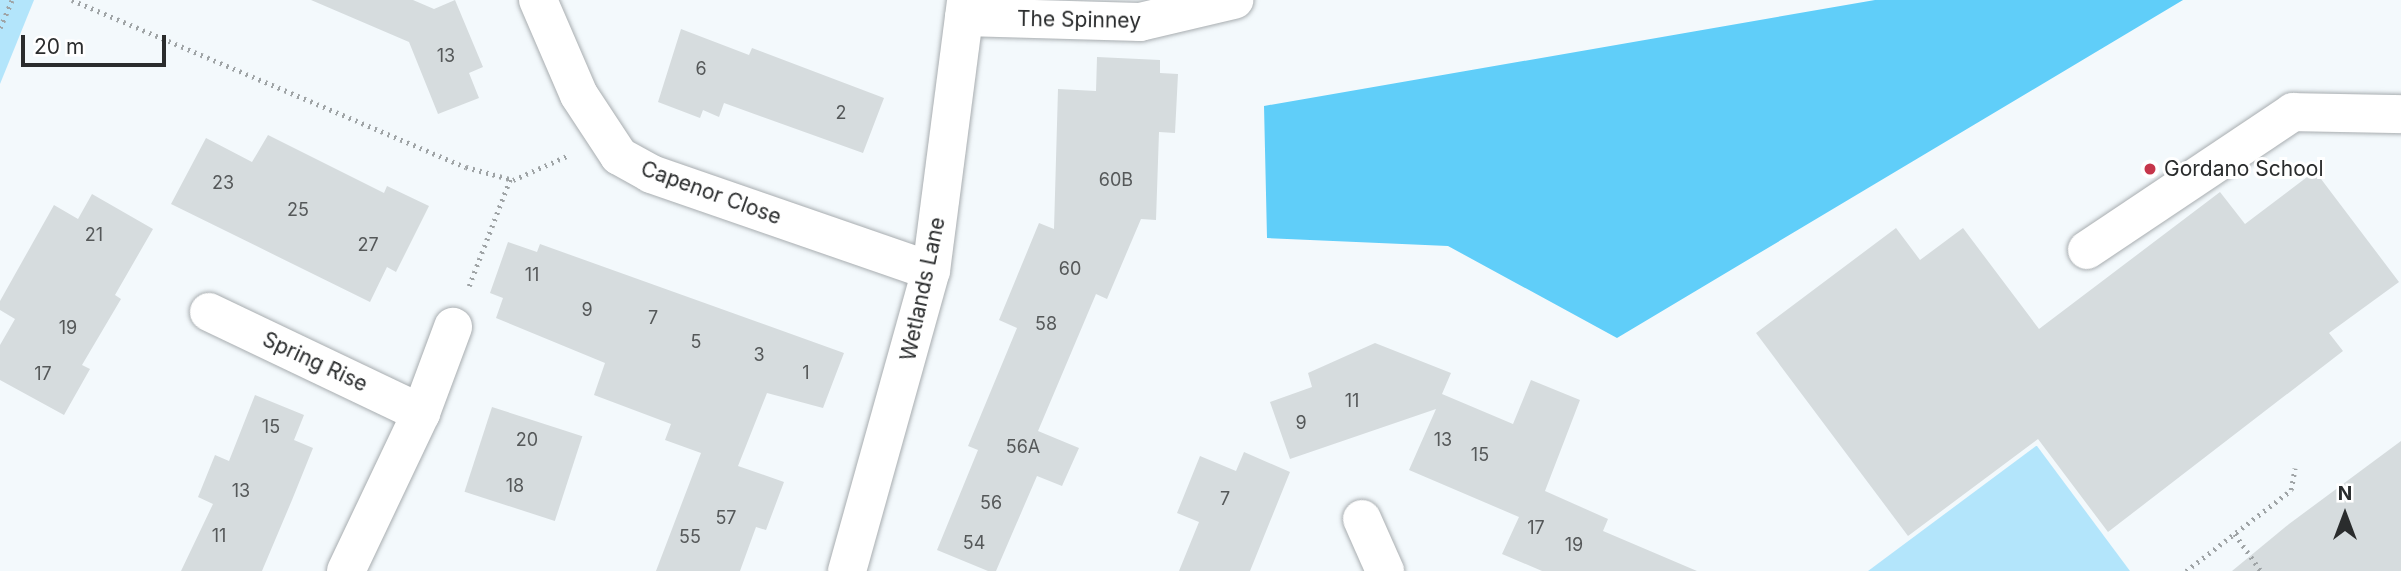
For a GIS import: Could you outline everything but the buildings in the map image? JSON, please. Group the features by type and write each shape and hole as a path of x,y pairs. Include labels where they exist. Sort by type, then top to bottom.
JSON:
{"street":[{"name":"Capenor Close","path":"538,0 601,137 619,156 651,174 931,271"},
{"name":"The Spinney","path":"965,8 1140,22 1234,0"},
{"name":"Wetlands Lane","path":"847,571 931,271 965,8"},
{"path":"2087,250 2293,112 2401,114"},
{"name":"Spring Rise","path":"209,312 421,413"},
{"path":"346,571 421,413 453,327"},
{"path":"1362,519 1385,571"}],"path":[{"path":"0,28 12,0"},
{"path":"72,0 336,114 510,179"},
{"path":"453,327 510,179 601,137"},
{"path":"2186,571 2291,490 2295,468"},
{"path":"2235,534 2261,571"}],"shaded area":[{"path":"0,0 34,0 0,84"},
{"path":"1875,0 2183,0 1617,338 1448,246 1267,238 1264,106"},
{"path":"2036,446 2130,571 1868,571"}],"place":[{"name":"Gordano School","path":"2150,169"}]}
